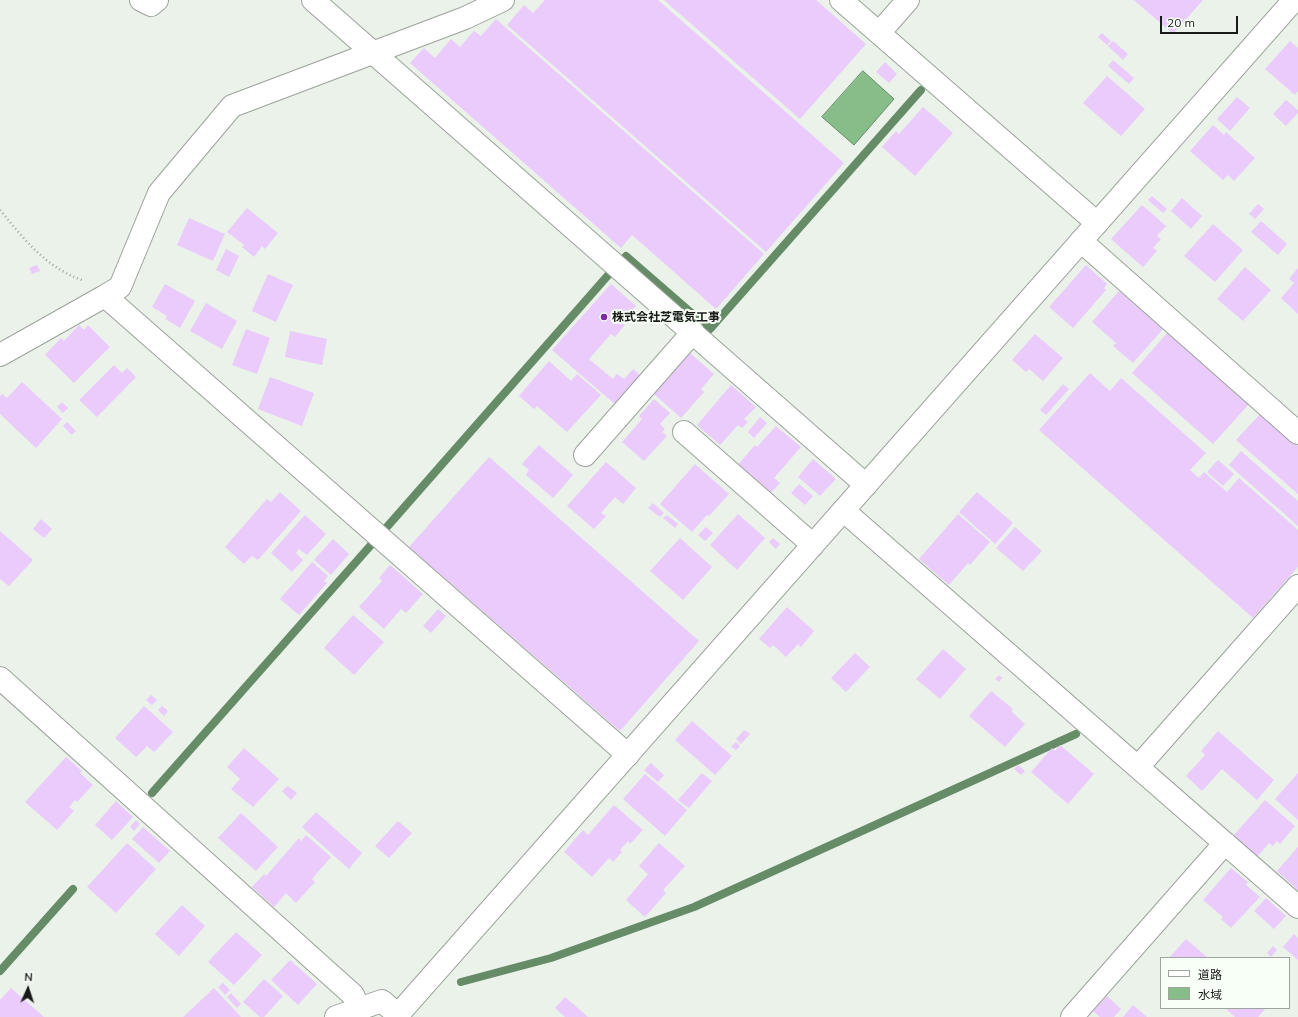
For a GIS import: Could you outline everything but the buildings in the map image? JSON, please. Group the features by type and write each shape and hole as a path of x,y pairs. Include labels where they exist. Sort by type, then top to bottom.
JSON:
{"street":[{"path":"141,0 151,5 157,0"},
{"path":"313,0 866,484"},
{"path":"0,355 120,287 159,193 232,106 465,18 503,0"},
{"path":"842,0 1097,223"},
{"path":"879,33 908,0"},
{"path":"336,1017 382,1001 397,1016 1294,0"},
{"path":"1081,241 1298,433"},
{"path":"105,296 628,755"},
{"path":"585,455 693,332"},
{"path":"684,432 813,545"},
{"path":"844,511 1298,907"},
{"path":"1138,767 1298,586"},
{"path":"0,678 353,995 359,1009"},
{"path":"1072,1017 1225,843"}],"path":[{"path":"0,210 39,255 72,277 90,283 105,296"}],"water":[{"path":"863,71 894,99 854,145 822,117"}],"waterway":[{"path":"623,259 626,256 710,329 921,90"},
{"path":"386,528 610,273"},
{"path":"152,793 371,545"},
{"path":"461,982 551,958 694,907 1076,734"},
{"path":"0,971 73,889"}],"place":[{"name":"株式会社芝電気工事","path":"604,317"}]}
